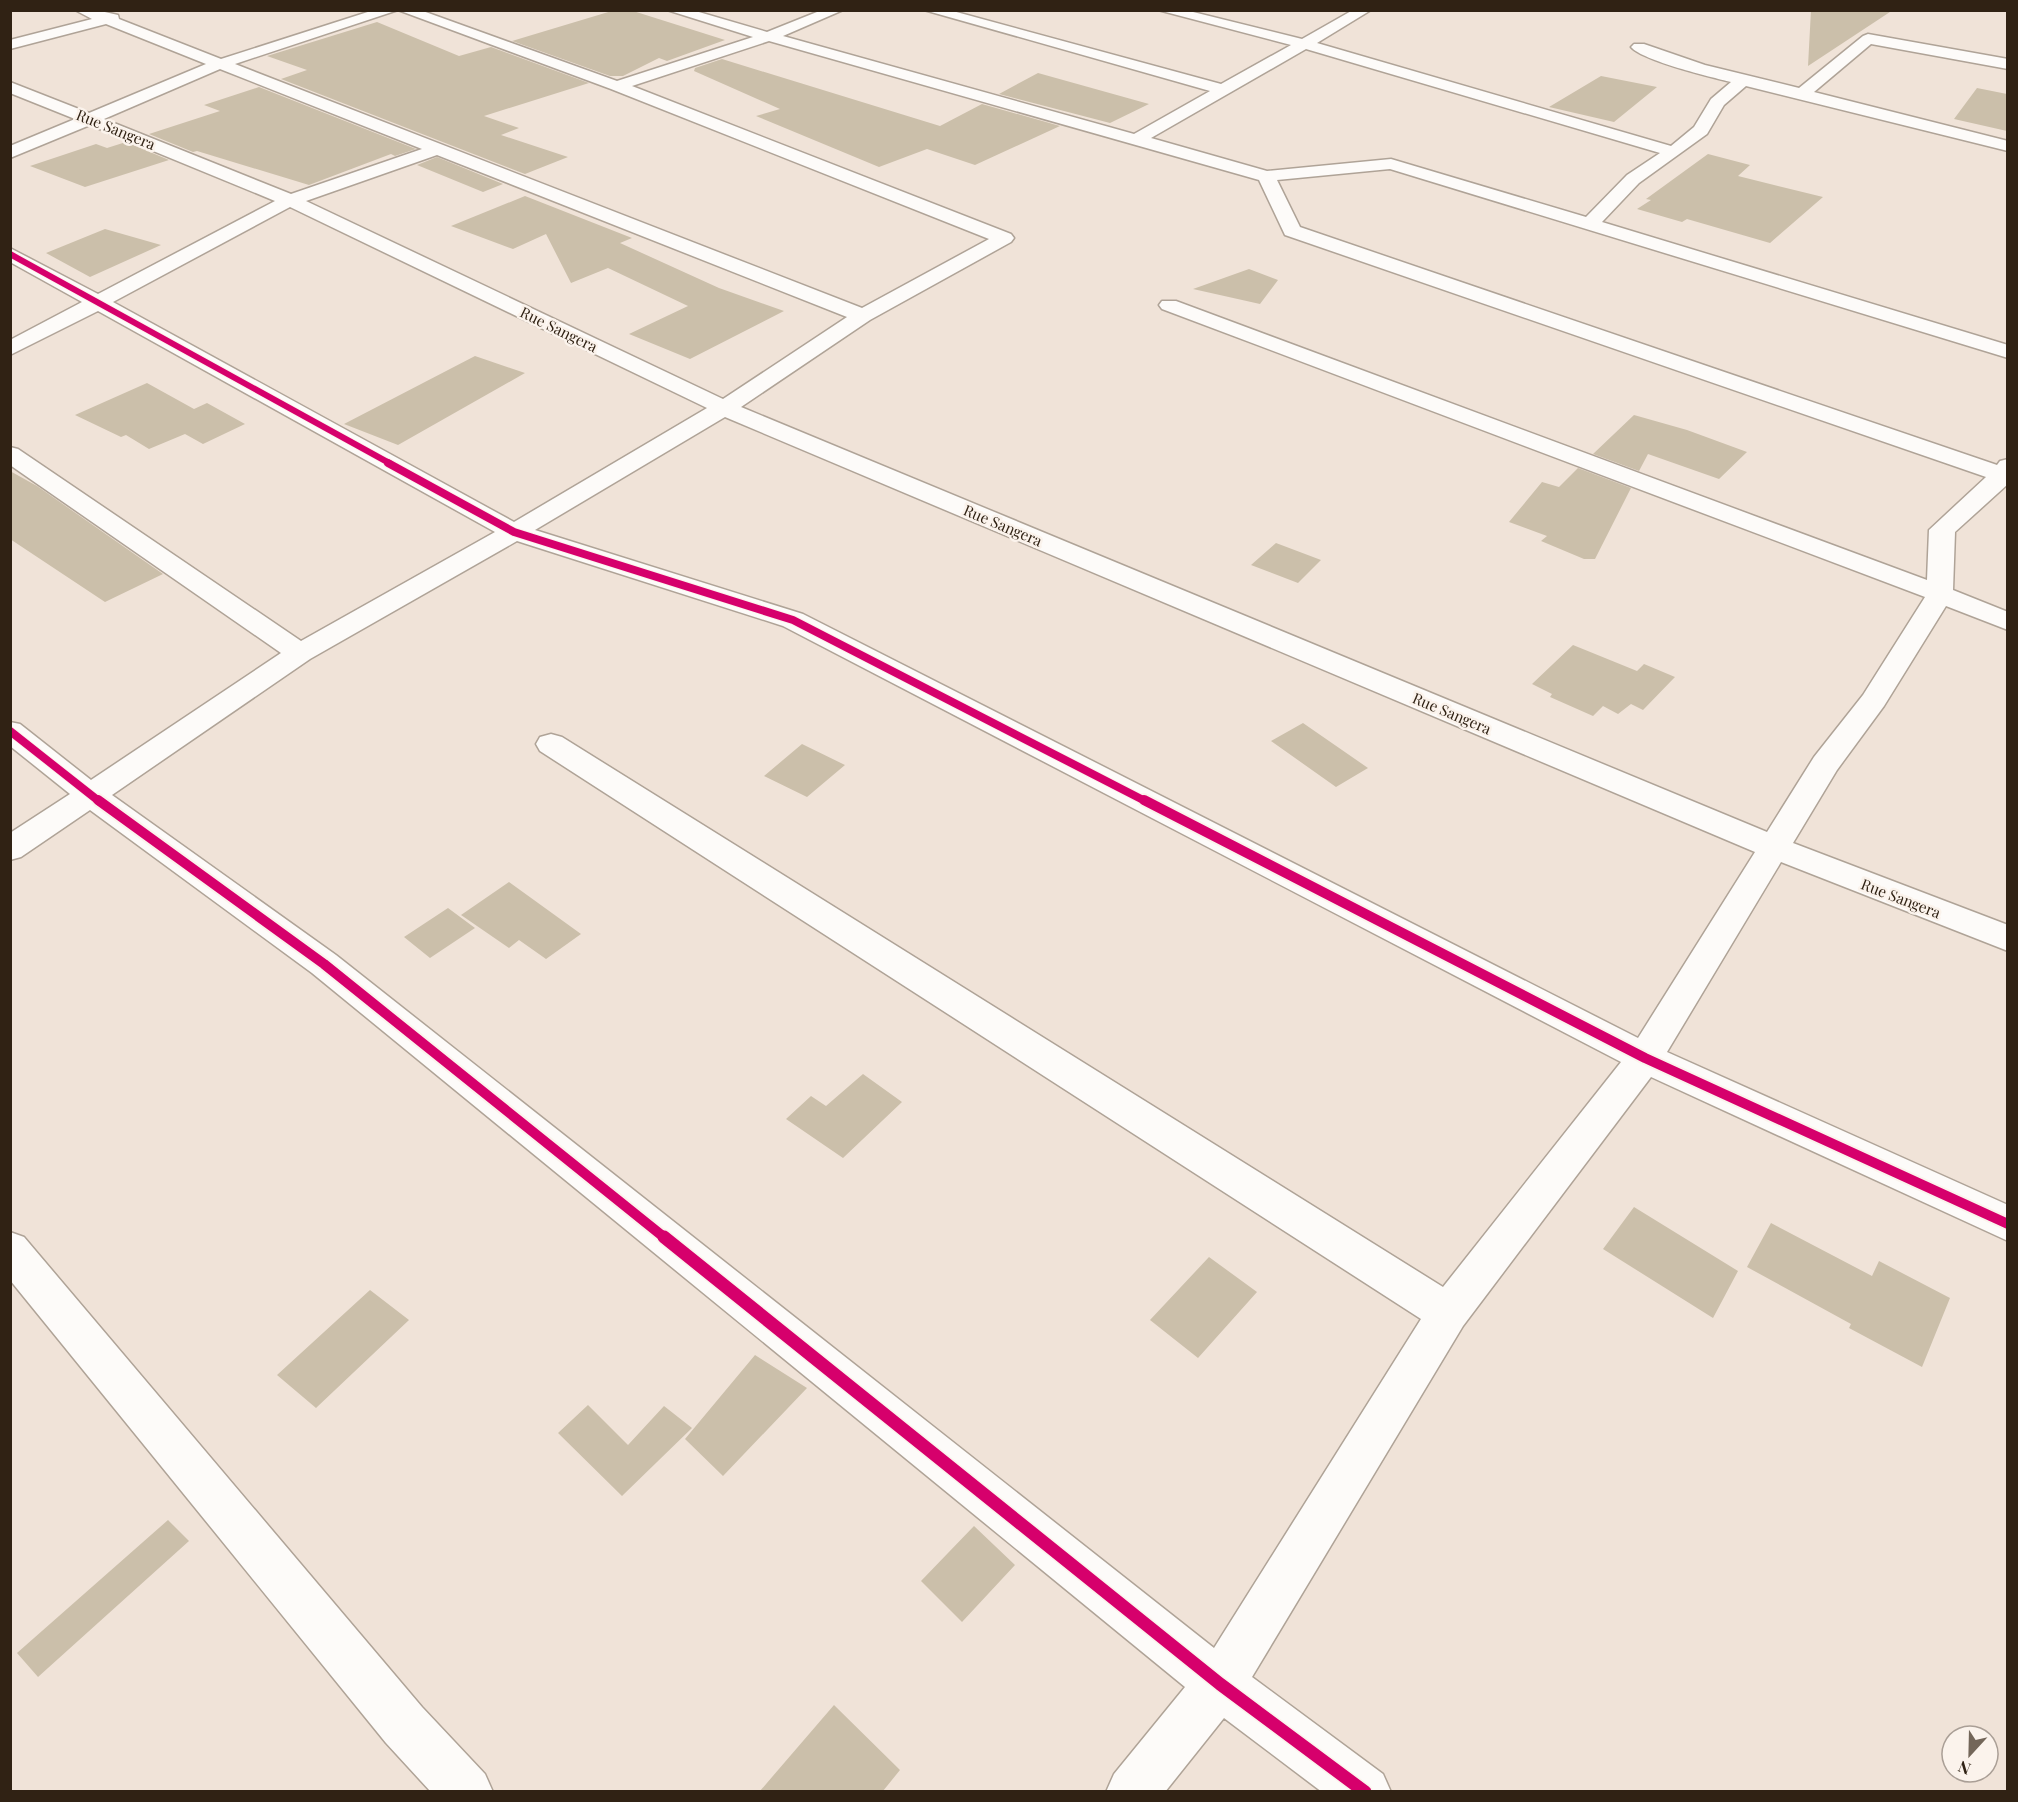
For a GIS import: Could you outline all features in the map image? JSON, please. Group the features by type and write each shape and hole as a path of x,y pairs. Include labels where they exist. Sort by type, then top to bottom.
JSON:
{"street":[{"path":"82,10 217,65 862,316"},
{"path":"10,153 217,65 391,10"},
{"path":"10,849 92,796 300,652 514,532 724,408 862,316 1004,238 617,86 405,10"},
{"path":"675,10 1266,176 1391,164 2007,352"},
{"path":"617,86 767,37 836,10"},
{"path":"931,10 1224,90"},
{"path":"1165,10 1305,44 1674,152"},
{"path":"1137,139 1364,10"},
{"path":"10,45 133,13"},
{"path":"1802,94 1868,39 2007,64"},
{"path":"1639,47 1681,64 1742,81 2007,146"},
{"path":"1590,224 1633,179 1674,152 1701,130 1717,102 1742,81"},
{"name":"Rue Sangera","path":"10,87 290,200 724,408 1773,847 2007,939"},
{"path":"10,349 290,200 436,150"},
{"path":"1132,1791 1220,1684 1448,1313 1646,1058 1773,847 1826,764 1874,700 1940,594 1942,530 2006,473 1292,231 1266,176"},
{"path":"10,254 514,532 793,620 1646,1058 2007,1224"},
{"path":"1169,305 1940,594 2007,622"},
{"path":"10,454 300,652"},
{"path":"10,731 92,796 324,964 1220,1684 1365,1791"},
{"path":"551,744 1448,1313"},
{"path":"10,1250 404,1725 467,1791"}],"building":[{"path":"615,10 630,10 725,40 667,61 659,58 623,76 610,76 512,41"},
{"path":"1811,10 1893,10 1808,66"},
{"path":"377,22 459,56 491,47 589,83 484,116 519,128 501,135 568,157 525,174 281,79 307,70 267,56"},
{"path":"722,59 940,126 982,104 1060,126 975,165 927,149 879,167 756,116 780,109 694,71 695,68"},
{"path":"1038,73 1149,104 1110,123 999,94"},
{"path":"1601,76 1657,87 1614,122 1549,107"},
{"path":"259,87 416,149 395,156 391,154 309,185 197,151 193,152 149,134 220,111 204,105"},
{"path":"1977,88 2007,94 2007,131 1954,119"},
{"path":"126,142 169,160 85,187 30,166 96,144 107,148"},
{"path":"1708,154 1750,165 1738,176 1823,197 1770,243 1687,219 1682,222 1637,209 1651,200 1646,199"},
{"path":"437,157 503,184 483,192 417,165"},
{"path":"525,196 632,238 620,243 719,288 784,311 690,359 629,334 688,306 608,268 571,283 546,234 513,249 451,226"},
{"path":"105,229 161,245 90,277 46,253"},
{"path":"1249,269 1278,280 1260,304 1193,289"},
{"path":"475,356 525,373 398,445 344,424"},
{"path":"147,383 194,409 207,403 245,424 203,444 185,434 149,449 126,435 121,437 75,415"},
{"path":"1634,415 1687,430 1747,452 1719,479 1648,454 1639,471 1593,454"},
{"path":"1578,468 1631,488 1595,559 1584,559 1541,541 1547,536 1509,522 1542,482 1559,487"},
{"path":"10,471 37,486 163,574 105,602 10,539"},
{"path":"1276,543 1321,560 1298,583 1251,565"},
{"path":"1573,645 1637,671 1644,664 1675,677 1643,710 1631,704 1618,714 1603,706 1593,716 1550,697 1552,694 1532,684"},
{"path":"1303,723 1368,768 1336,787 1271,741"},
{"path":"802,744 845,765 807,797 764,776"},
{"path":"509,882 581,934 546,959 519,940 509,948 461,915"},
{"path":"448,908 475,928 430,958 404,937"},
{"path":"863,1074 902,1102 843,1158 786,1119 811,1096 826,1106"},
{"path":"1634,1207 1738,1271 1713,1318 1603,1249"},
{"path":"1771,1223 1872,1276 1879,1261 1950,1298 1922,1367 1849,1328 1851,1324 1747,1267"},
{"path":"1209,1257 1257,1292 1198,1358 1150,1320"},
{"path":"370,1290 409,1320 316,1408 277,1375"},
{"path":"755,1355 807,1388 723,1476 685,1439"},
{"path":"588,1405 628,1445 664,1406 692,1428 622,1496 558,1433"},
{"path":"168,1520 189,1541 38,1677 17,1653"},
{"path":"974,1526 1015,1565 962,1622 921,1581"},
{"path":"834,1705 900,1770 883,1791 760,1791"}],"cycle path":[{"path":"10,254 514,532 793,620 1645,1058 2008,1224"},
{"path":"10,731 92,796 324,964 1220,1684 1365,1792"}]}
